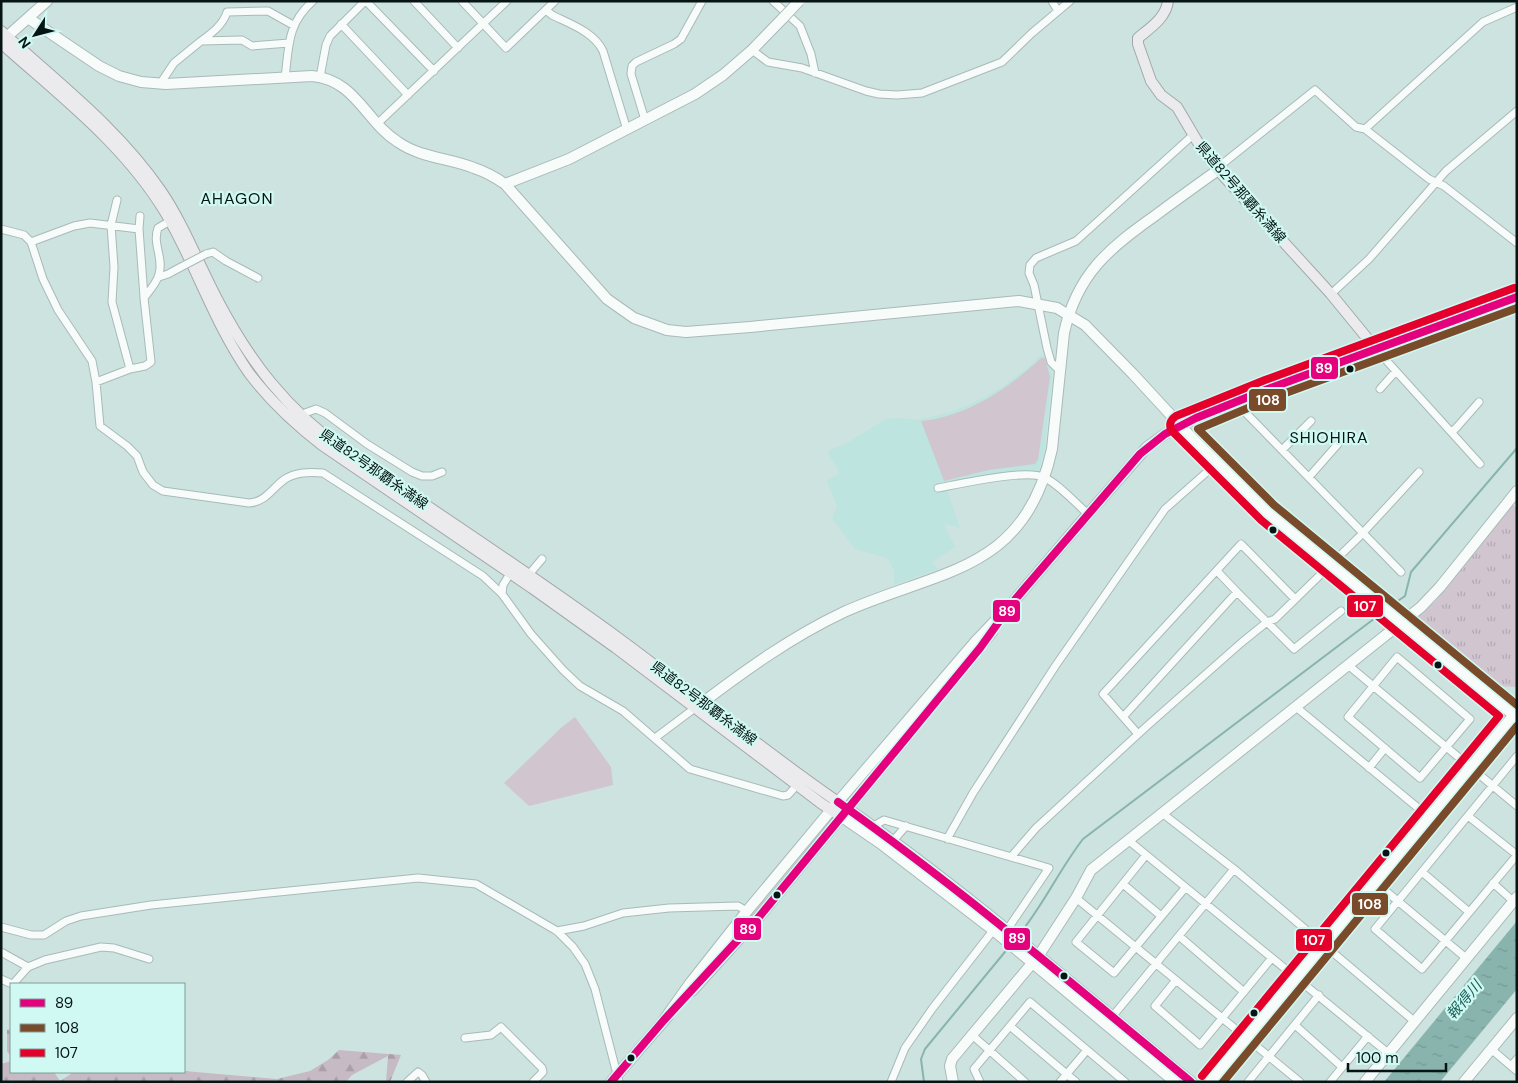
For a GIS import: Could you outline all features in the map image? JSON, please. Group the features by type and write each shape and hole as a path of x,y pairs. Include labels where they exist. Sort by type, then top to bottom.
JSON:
{"main road":[{"name":"県道82号那覇糸満線","path":"1168,1 1167,9 1160,19 1138,38 1138,44 1151,82 1161,94 1177,107 1193,135 1218,170 1331,294 1376,349"},
{"name":"県道82号那覇糸満線","path":"3,38 114,145 142,178 170,221 213,310 239,357 263,390 299,421 344,450 526,578 622,641 699,705 800,782 845,813"},
{"name":"県道82号那覇糸満線","path":"3,38 107,126 148,173 172,208 245,349 299,421"}],"street":[{"path":"3,38 46,1"},
{"path":"285,78 293,26 313,1"},
{"path":"320,77 326,45 330,36 366,1 434,71"},
{"path":"414,1 458,48"},
{"path":"462,1 506,48 556,1"},
{"path":"377,124 506,1"},
{"path":"645,120 631,74 632,66 636,62 674,44 680,39 702,1"},
{"path":"774,1 800,26 811,54 815,72"},
{"path":"505,184 569,159 695,94 723,75 752,50 799,1"},
{"path":"1052,1 1058,11"},
{"path":"752,50 768,62 815,72 866,91 879,94 922,93 1002,62 1070,1"},
{"path":"1365,129 1483,22 1517,7"},
{"path":"546,10 599,43 604,51 627,130"},
{"path":"160,84 174,64 220,25 225,19 227,12 268,11 293,26"},
{"path":"28,18 99,66 119,76 141,82 160,84 320,77 346,89 377,124 397,142 423,154 473,167 492,175 505,184 607,299 634,318 667,330 686,332 750,327 1020,301 1057,308 1096,334 1180,425 1267,512 1372,600 1516,715 1470,767 1210,1082"},
{"path":"341,24 408,95"},
{"path":"201,41 242,40 252,46 289,43"},
{"path":"655,738 728,682 822,623 846,612 953,572 978,560 1006,538 1031,508 1044,477 1052,449 1064,333 1068,314 1077,293 1090,272 1106,253 1123,238 1218,170 1221,165 1315,90 1356,127 1365,129 1429,180 1444,186 1517,243"},
{"path":"1331,294 1369,259 1446,171 1517,111"},
{"path":"1060,371 1051,362 1036,303 1034,285 1029,273 1030,265 1036,258 1076,241 1193,135"},
{"path":"117,200 111,225 114,267 112,302 130,369"},
{"path":"96,382 130,369 145,366 151,362 144,298 139,229 140,216"},
{"path":"144,298 159,277 161,267 155,235 158,228 170,221"},
{"path":"31,242 74,226 90,223 139,229"},
{"path":"1,230 24,235 31,242 44,280 58,310 92,361 100,426 137,456 143,472 153,484 163,491 249,503 262,500 284,479 305,472 323,473 483,576 502,594 531,634 562,670 580,686 623,711 690,769 783,796 788,795 800,782"},
{"path":"159,277 213,252 258,278"},
{"path":"664,1020 691,982 747,911 834,806 1140,454 1180,425 1238,401 1517,296"},
{"path":"1376,349 1480,464"},
{"path":"1380,389 1396,371"},
{"path":"1238,401 1242,409 1401,572"},
{"path":"1452,432 1479,402"},
{"path":"299,421 305,414 316,409 325,413 367,444 412,472 422,476 432,476 442,472"},
{"path":"1282,450 1311,421"},
{"path":"1309,477 1338,444"},
{"path":"947,839 972,793 1056,665 1165,509 1217,463"},
{"path":"1011,857 1036,828 1138,734 1268,622 1275,619 1354,542 1419,472"},
{"path":"938,488 980,480 1035,474 1044,477 1088,514"},
{"path":"953,1082 950,1066 952,1059 971,1034 1036,959 1076,898 1091,870 1421,607 1440,587 1515,495"},
{"path":"1138,734 1103,694 1241,544 1295,600"},
{"path":"526,578 542,558"},
{"path":"502,594 503,585 513,569"},
{"path":"1216,571 1294,649 1341,611"},
{"path":"1123,717 1237,592"},
{"path":"615,1080 664,1020 759,917 980,648 1013,602"},
{"path":"1397,657 1470,719 1446,747 1420,778 1348,718 1397,657"},
{"path":"1348,665 1517,806"},
{"path":"1296,707 1429,818"},
{"path":"1369,768 1385,748"},
{"path":"1468,816 1517,855 1422,969 1375,929 1517,756"},
{"path":"845,813 872,827 893,841 1024,950 1112,1017 1191,1082"},
{"path":"845,813 887,849 1002,931"},
{"path":"1162,813 1234,869 1414,1021"},
{"path":"872,827 884,820 1049,868 1002,931 932,1009 905,1048 891,1082"},
{"path":"893,841 906,826"},
{"path":"1128,840 1388,1053"},
{"path":"1146,855 1076,942 1114,973 1160,916 1186,888"},
{"path":"1112,1017 1234,869"},
{"path":"1422,872 1469,912"},
{"path":"1,927 31,935 44,935 66,921 81,916 133,908 418,878 476,884 557,931 573,947 585,964 591,978 615,1080"},
{"path":"1376,882 1466,958"},
{"path":"1365,1082 1515,899 1493,883"},
{"path":"1123,884 1160,916"},
{"path":"1076,898 1300,1082"},
{"path":"557,931 593,923 623,913 669,908 738,906 747,911"},
{"path":"1179,936 1244,992"},
{"path":"20,981 28,967 45,960 101,947 114,948 149,959"},
{"path":"1,952 28,967"},
{"path":"1036,959 1175,1082"},
{"path":"1176,980 1156,1006 1200,1045 1271,959"},
{"path":"1248,1082 1295,1026 1318,995"},
{"path":"980,1082 974,1069 1030,1002 1125,1082"},
{"path":"1464,1082 1517,1018"},
{"path":"1010,1026 1076,1082"},
{"path":"1295,1026 1342,1067"},
{"path":"465,1038 491,1035 501,1028 542,1068 543,1072 533,1082"},
{"path":"971,1034 1025,1082"},
{"path":"1330,1082 1368,1036"},
{"path":"1491,1049 1514,1068 1517,1059"},
{"path":"1060,1082 1086,1050"},
{"path":"407,1082 418,1072 426,1082"}],"shaded area":[{"path":"1041,355 1046,356 1052,378 1045,446 1039,471 958,481 959,486 947,490 960,528 944,524 955,547 932,562 938,569 894,585 894,570 887,558 855,549 832,518 837,506 827,481 840,473 828,454 830,450 845,444 886,419 916,420 951,412 973,403 1001,388"}],"green space":[{"path":"1041,358 1045,358 1050,377 1038,460 1035,464 989,470 944,481 921,421 954,414 986,399 1015,380"},
{"path":"1511,503 1517,508 1517,687 1494,686 1415,619 1435,602"},
{"path":"575,717 611,767 613,785 529,806 504,783 562,727"},
{"path":"766,898 768,899 723,951 755,909"},
{"path":"10,1029 10,1056 7,1051 7,1030"},
{"path":"339,1050 401,1055 390,1082 386,1082 388,1056 352,1075 346,1082 3,1082 1,1081 1,1064 10,1061 10,1073 55,1073 60,1081 70,1073 185,1073 185,1071 277,1079 310,1071 328,1060"}],"water":[{"name":"報得川","path":"1517,921 1517,989 1440,1082 1384,1082"}],"waterway":[{"path":"1389,607 1405,596 1411,572 1517,448"},
{"path":"1018,936 1083,839 1383,612"},
{"path":"924,1082 921,1059 925,1049 1009,947"}],"transit line":[{"name":"107","path":"1202,1076 1499,716 1261,520 1173,432 1170,425 1171,421 1176,416 1265,380 1514,288"},
{"name":"89","path":"611,1082 664,1020 759,917 980,648 1013,602 1140,454 1165,434 1196,418 1268,389 1517,297"},
{"name":"108","path":"1517,308 1272,398 1198,429 1274,505 1517,705"},
{"name":"108","path":"1223,1082 1517,726"},
{"name":"89","path":"838,802 929,869 1061,974 1191,1082"}],"district":[{"name":"AHAGON","path":"237,198"},
{"name":"SHIOHIRA","path":"1329,437"}]}
